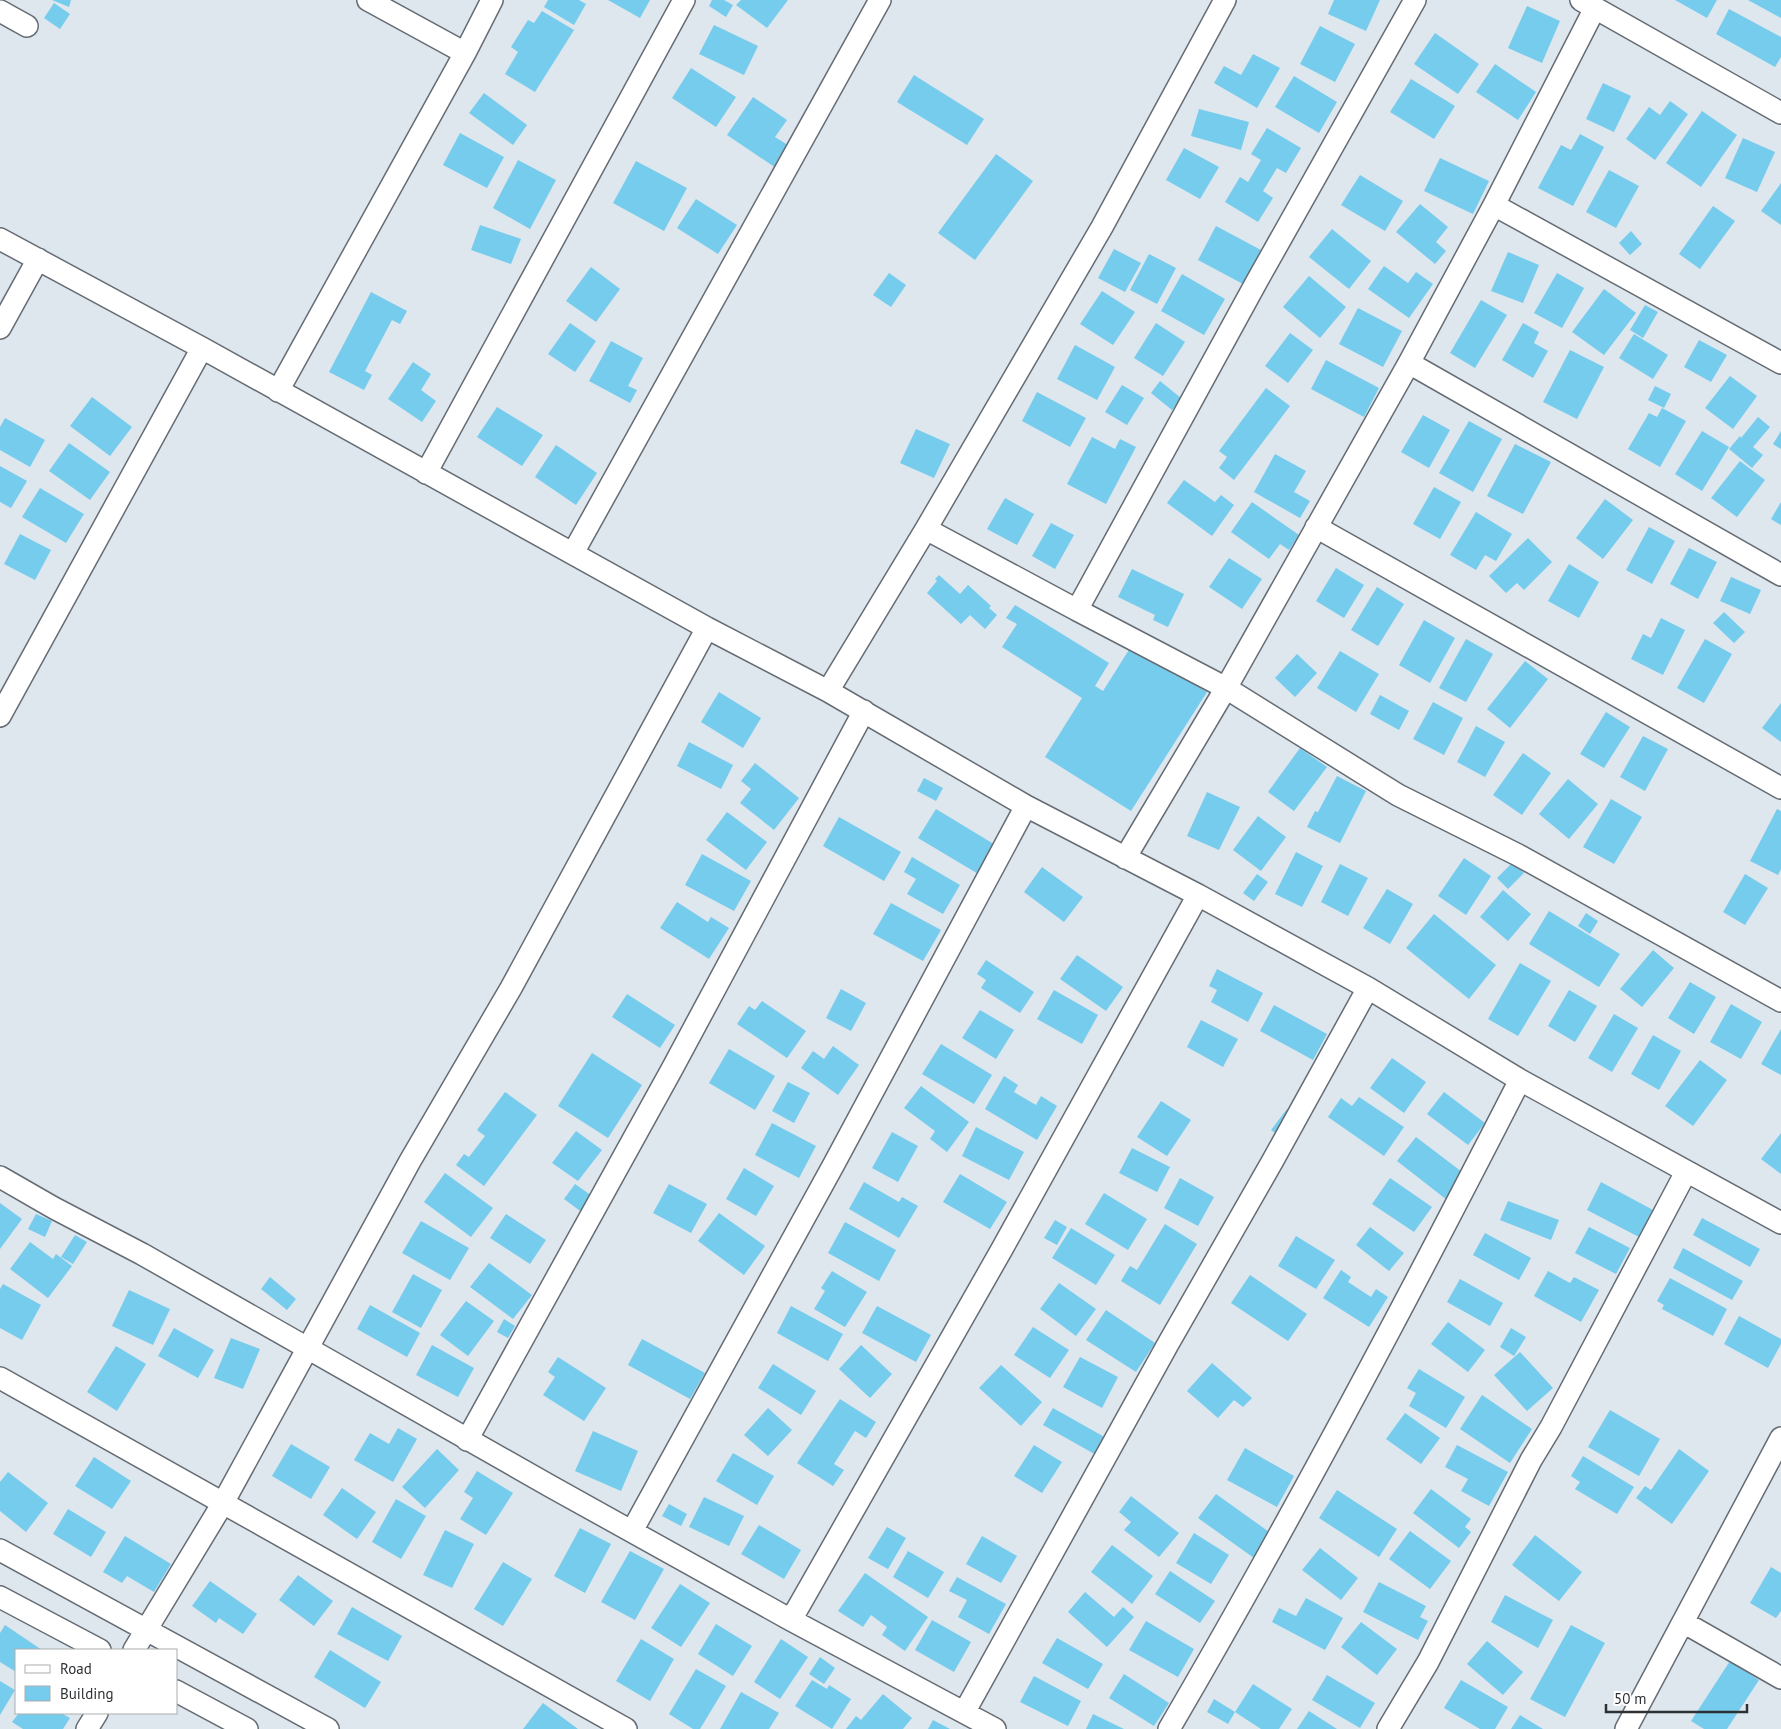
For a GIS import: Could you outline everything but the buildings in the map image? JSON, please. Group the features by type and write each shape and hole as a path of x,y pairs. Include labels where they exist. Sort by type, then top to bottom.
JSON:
{"street":[{"path":"368,0 465,52"},
{"path":"278,391 492,0"},
{"path":"426,473 684,0"},
{"path":"573,553 880,0"},
{"path":"828,691 926,529 1102,227 1225,0"},
{"path":"1077,610 1257,281 1415,0"},
{"path":"1125,858 1226,688 1409,363 1494,205 1588,4 1781,113"},
{"path":"0,11 26,26"},
{"path":"1494,205 1781,362"},
{"path":"0,239 202,348 707,628 828,691 1026,806 1198,895 1368,988 1520,1080 1781,1223"},
{"path":"0,328 38,259"},
{"path":"0,716 202,348"},
{"path":"1409,363 1781,575"},
{"path":"1316,527 1781,788"},
{"path":"926,529 1226,688 1398,795 1527,860 1781,1001"},
{"path":"135,1649 223,1504 410,1161 511,988 707,628"},
{"path":"467,1440 626,1154 864,711"},
{"path":"632,1531 834,1164 1026,806"},
{"path":"791,1620 1002,1249 1198,895"},
{"path":"965,1711 1368,988"},
{"path":"1168,1729 1233,1619 1431,1256 1520,1080"},
{"path":"1388,1729 1428,1662 1531,1460 1551,1427 1686,1172"},
{"path":"0,1177 54,1208 142,1254 467,1440 791,1620 965,1711 995,1729"},
{"path":"0,1378 626,1729"},
{"path":"1626,1729 1778,1451"},
{"path":"0,1550 328,1729"},
{"path":"0,1597 98,1649"},
{"path":"1683,1622 1781,1678"},
{"path":"178,1692 247,1729"},
{"path":"87,1729 95,1714"}]}
